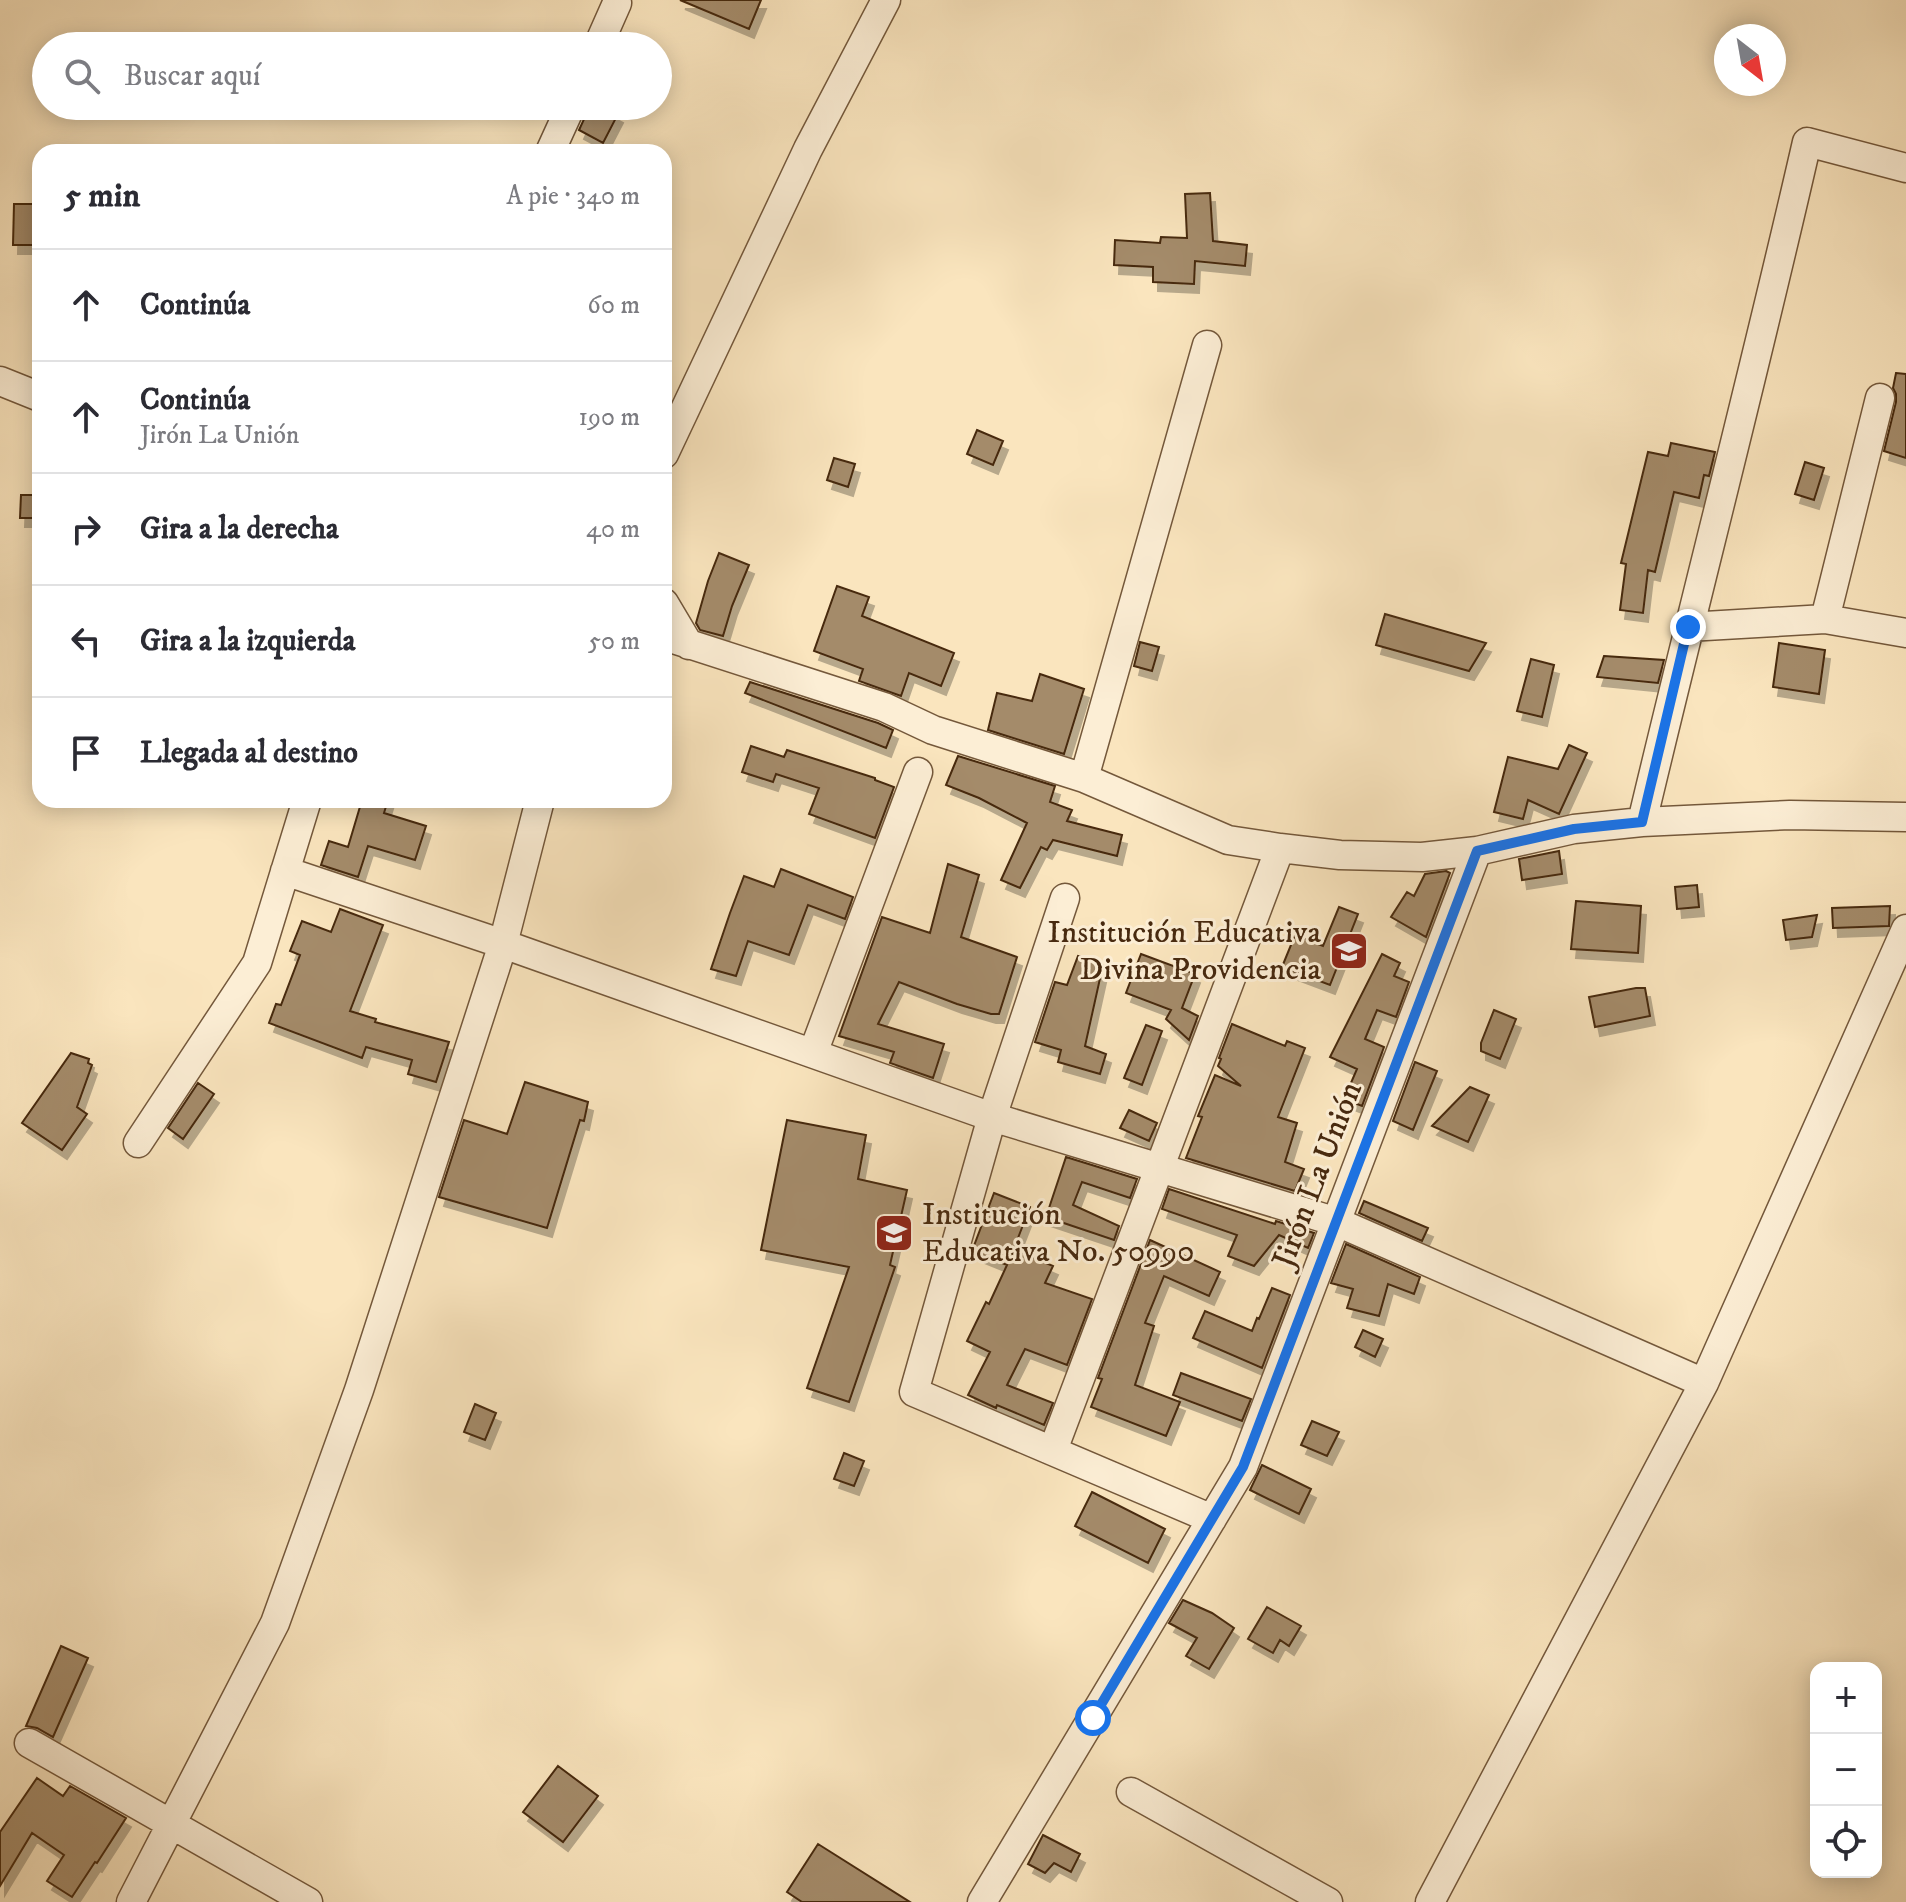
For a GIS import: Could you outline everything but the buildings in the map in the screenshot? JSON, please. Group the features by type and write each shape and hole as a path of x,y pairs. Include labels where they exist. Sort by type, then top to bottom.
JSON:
{"street":[{"path":"672,437 808,149 886,0"},
{"path":"604,32 617,3"},
{"path":"554,144 565,120"},
{"path":"1642,822 1807,142 1906,168"},
{"path":"1084,778 1207,345"},
{"path":"0,381 32,394"},
{"path":"1825,619 1880,398"},
{"path":"1688,627 1825,619 1906,633"},
{"path":"676,641 884,707 933,730 1084,778 1228,840 1280,848 1340,855 1422,857 1477,851 1574,829 1642,822 1790,815 1906,817"},
{"path":"813,1053 918,772"},
{"path":"138,1143 257,963 305,808"},
{"path":"131,1902 275,1623 359,1390 503,944 538,808"},
{"path":"1053,1450 1280,848"},
{"name":"Jirón La Unión","path":"982,1902 1243,1467 1477,851"},
{"path":"285,871 503,944 992,1117 1337,1222 1704,1383"},
{"path":"1065,898 992,1117 914,1392 1212,1519"},
{"path":"1430,1902 1704,1383 1906,929"},
{"path":"29,1743 308,1902"},
{"path":"1131,1792 1328,1902"}],"place":[{"name":"Institución Educativa Divina Providencia","path":"1349,951"},
{"name":"Institución Educativa No. 50990","path":"894,1233"}],"route":[{"path":"1093,1718 1243,1467 1477,851 1574,829 1642,822 1688,627"}]}
